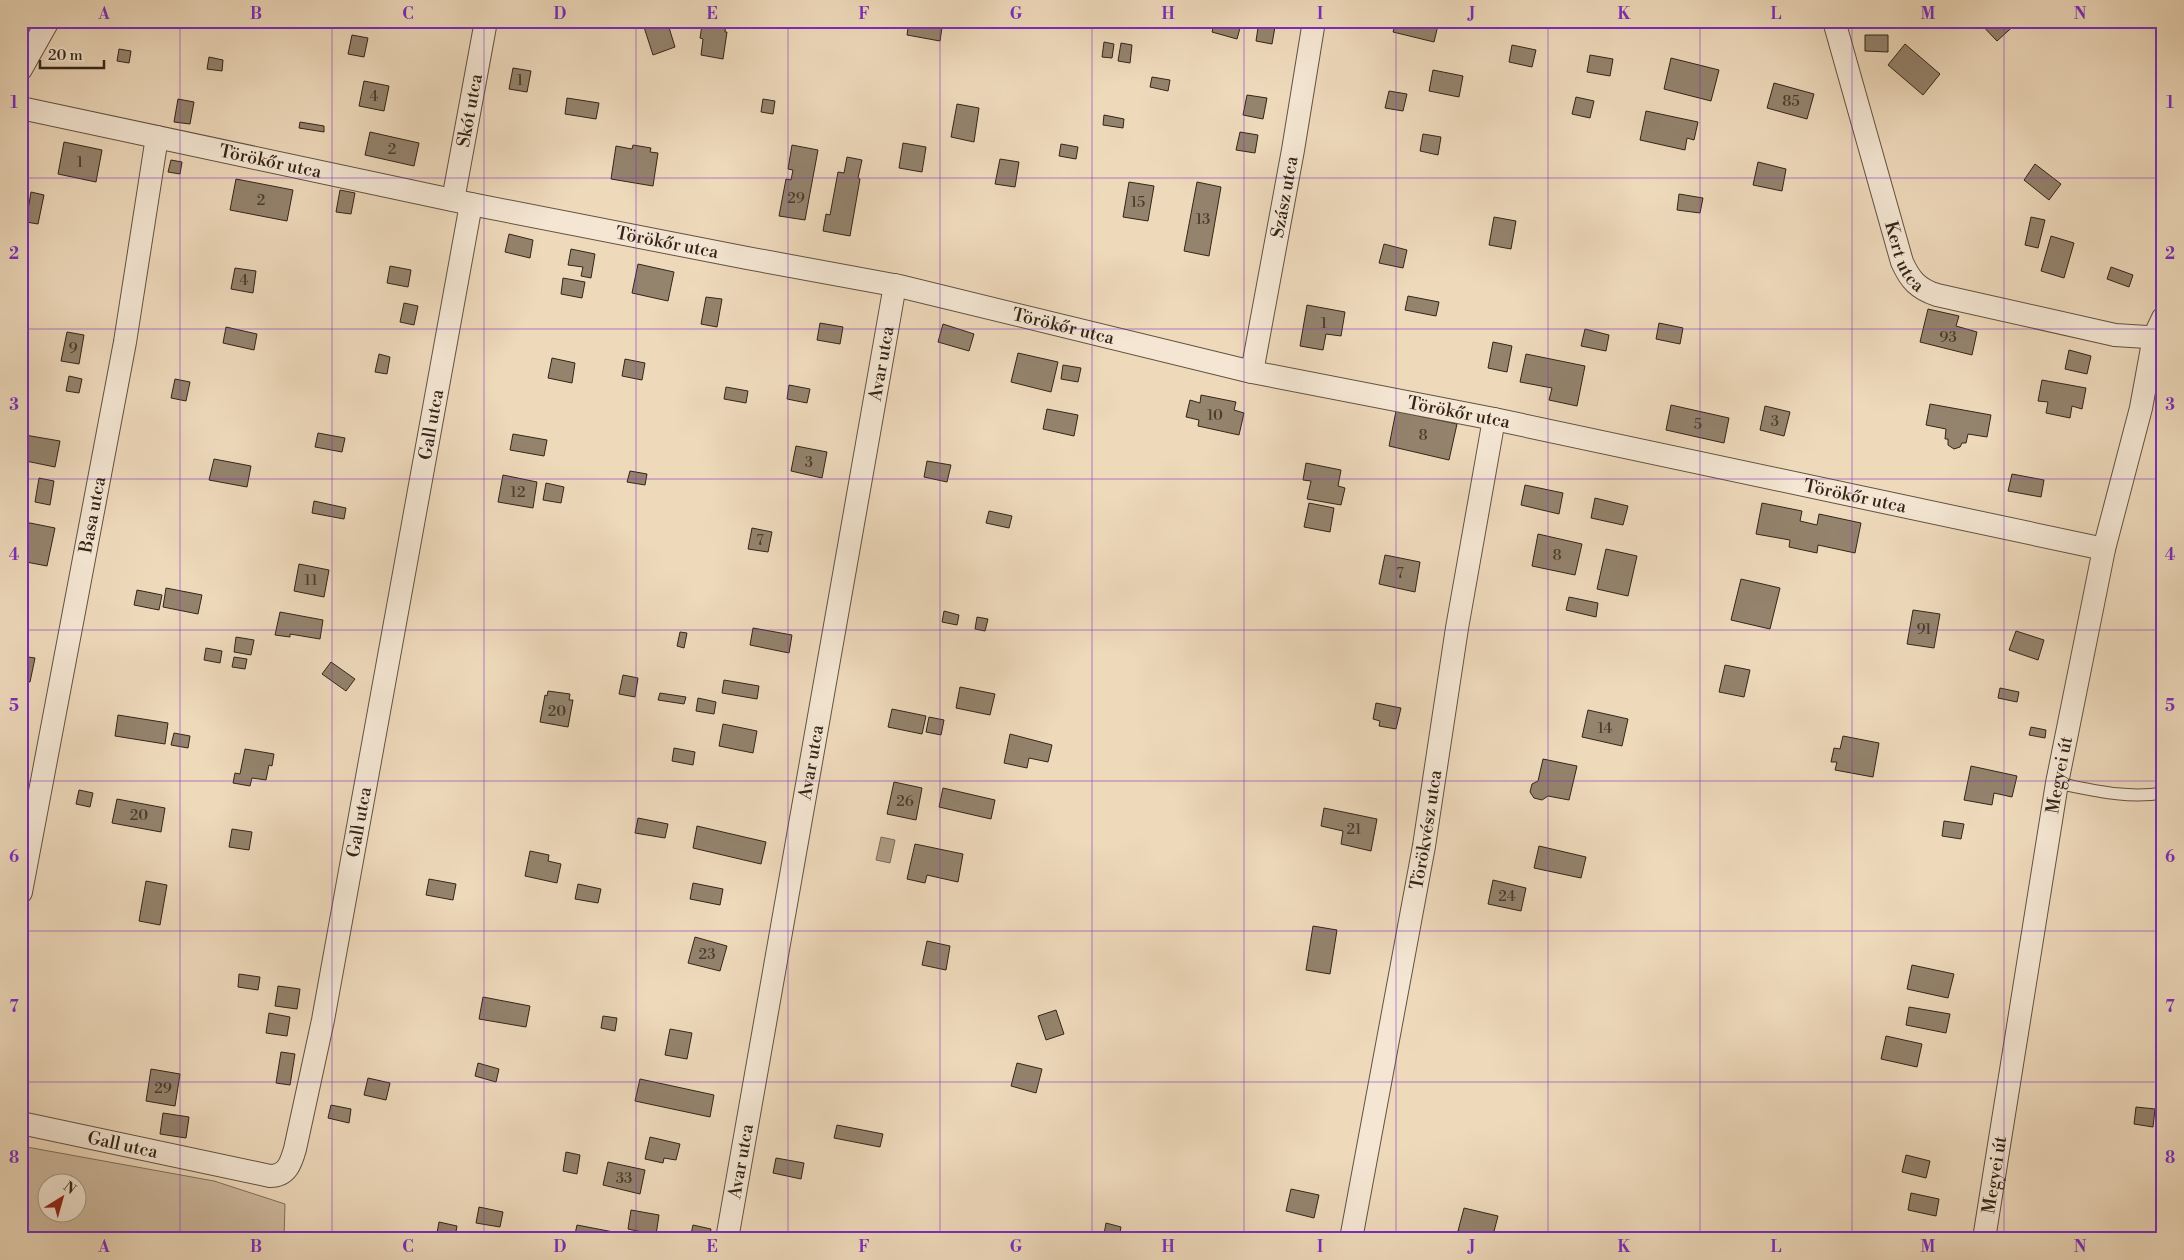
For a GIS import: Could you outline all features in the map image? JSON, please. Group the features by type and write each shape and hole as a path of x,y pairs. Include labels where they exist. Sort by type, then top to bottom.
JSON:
{"street":[{"path":"21,69 48,21"},
{"name":"Skót utca","path":"462,202 486,21"},
{"name":"Szász utca","path":"1252,372 1294,150 1314,21"},
{"name":"Kert utca","path":"1834,21 1902,262 1914,283 1937,295 2115,335 2160,331"},
{"name":"Törökőr utca","path":"21,108 462,202 895,285 1252,372 1494,418 2104,549"},
{"name":"Basa utca","path":"21,892 125,342 157,137"},
{"name":"Gall utca","path":"21,1123 270,1176 282,1174 289,1166 296,1149 325,1010 462,202"},
{"name":"Avar utca","path":"727,1239 895,285"},
{"path":"2160,331 2163,359"},
{"name":"Megyei út","path":"1984,1239 2057,783 2104,549 2160,331"},
{"name":"Törökvész utca","path":"1351,1239 1424,846 1457,628 1494,418"}],"lane":[{"path":"2057,783 2109,795 2147,795 2163,792"}],"shaded area":[{"path":"21,21 48,21 21,52"},
{"path":"881,837 895,840 890,863 876,860"},
{"path":"21,1146 214,1181 285,1204 284,1239 21,1239"}],"building":[{"path":"523,21 538,21 538,25"},
{"path":"642,21 667,21 675,47 653,55"},
{"path":"706,21 726,21 725,32 727,32 723,59 701,55 703,39 700,38 702,25 705,25"},
{"path":"909,21 943,21 940,41 907,35"},
{"path":"1215,21 1242,21 1237,39 1212,32"},
{"path":"1259,21 1276,21 1272,44 1256,41"},
{"path":"1396,21 1439,21 1434,42 1393,32"},
{"path":"1978,21 2019,21 1997,41"},
{"path":"352,35 368,38 364,57 348,54"},
{"path":"1865,35 1888,35 1888,52 1865,51"},
{"path":"1104,42 1114,44 1112,58 1102,57"},
{"path":"1121,43 1132,45 1130,63 1118,61"},
{"path":"1905,44 1940,74 1923,95 1888,65"},
{"path":"1512,45 1536,50 1532,67 1509,62"},
{"path":"119,49 131,51 129,63 117,61"},
{"path":"1590,55 1613,59 1610,76 1587,72"},
{"path":"209,57 223,60 222,71 207,69"},
{"path":"1671,58 1719,70 1711,101 1664,89"},
{"path":"513,68 531,71 527,92 509,89"},
{"path":"1433,70 1463,76 1459,97 1429,91"},
{"path":"1152,77 1170,80 1168,91 1150,87"},
{"path":"364,81 389,86 384,111 359,106"},
{"path":"1774,83 1814,94 1807,119 1767,108"},
{"path":"1389,91 1407,94 1403,111 1385,108"},
{"path":"1247,95 1267,98 1263,119 1243,115"},
{"path":"1576,97 1594,101 1590,118 1572,114"},
{"path":"567,98 599,103 596,119 565,114"},
{"path":"178,99 194,102 190,124 174,122"},
{"path":"763,99 775,101 773,114 761,112"},
{"path":"957,104 979,108 974,142 951,137"},
{"path":"1646,111 1698,122 1694,140 1687,138 1685,150 1640,140"},
{"path":"1104,115 1124,119 1123,128 1103,125"},
{"path":"300,122 324,126 324,132 299,128"},
{"path":"370,132 419,143 414,166 365,155"},
{"path":"1240,132 1258,135 1255,153 1236,150"},
{"path":"1423,134 1441,137 1438,155 1420,151"},
{"path":"64,142 102,150 96,182 58,174"},
{"path":"903,143 926,147 922,172 899,168"},
{"path":"1061,144 1078,147 1076,159 1059,156"},
{"path":"633,145 651,148 650,152 658,153 653,186 611,179 616,146 632,149"},
{"path":"792,145 818,150 805,220 779,216 786,179 791,180 793,170 788,169"},
{"path":"847,157 862,160 850,236 823,231 826,214 830,215 838,172 844,173"},
{"path":"1000,159 1019,162 1015,187 995,184"},
{"path":"171,160 182,162 180,174 168,172"},
{"path":"1758,162 1786,169 1782,191 1753,185"},
{"path":"2035,164 2061,184 2049,200 2024,180"},
{"path":"236,179 293,190 287,221 230,210"},
{"path":"1129,182 1154,186 1148,221 1123,217"},
{"path":"1197,182 1221,187 1209,256 1184,251"},
{"path":"340,190 355,193 351,214 336,212"},
{"path":"31,192 44,195 38,224 26,222"},
{"path":"1679,194 1703,198 1700,213 1677,210"},
{"path":"1494,217 1516,221 1511,249 1489,245"},
{"path":"2031,217 2045,220 2038,248 2025,245"},
{"path":"509,234 533,240 530,258 505,252"},
{"path":"2051,236 2074,243 2064,278 2041,271"},
{"path":"1384,244 1407,250 1403,268 1379,263"},
{"path":"571,249 595,254 591,278 581,276 583,267 568,265"},
{"path":"638,264 674,272 668,301 632,293"},
{"path":"390,266 411,270 408,287 387,283"},
{"path":"2111,267 2133,275 2129,287 2107,279"},
{"path":"235,268 256,271 253,293 231,289"},
{"path":"563,278 585,282 582,298 561,294"},
{"path":"1408,296 1439,302 1436,316 1405,310"},
{"path":"706,297 722,299 717,327 701,324"},
{"path":"404,303 418,306 414,325 400,322"},
{"path":"1307,305 1345,312 1341,336 1326,334 1323,350 1300,346"},
{"path":"1928,309 1959,316 1956,326 1977,332 1972,355 1920,342"},
{"path":"820,323 843,327 840,344 817,340"},
{"path":"1659,323 1683,328 1680,344 1656,339"},
{"path":"943,324 974,334 969,351 938,342"},
{"path":"226,327 257,334 254,350 223,343"},
{"path":"1585,329 1609,335 1606,351 1581,346"},
{"path":"67,332 84,335 79,364 61,361"},
{"path":"1493,342 1512,346 1507,372 1488,368"},
{"path":"2069,350 2091,356 2087,374 2065,369"},
{"path":"1018,353 1058,362 1051,392 1011,382"},
{"path":"379,354 390,357 387,374 375,372"},
{"path":"1526,354 1585,366 1577,406 1549,400 1552,388 1520,382"},
{"path":"552,358 575,363 572,383 548,378"},
{"path":"625,359 645,363 642,380 622,376"},
{"path":"1063,365 1081,368 1078,382 1061,379"},
{"path":"69,376 82,379 79,393 66,391"},
{"path":"175,379 190,382 186,401 171,398"},
{"path":"2042,380 2086,388 2082,409 2072,406 2070,418 2046,413 2048,402 2038,401"},
{"path":"789,385 810,389 807,403 787,399"},
{"path":"726,387 748,391 746,403 724,399"},
{"path":"1201,395 1236,402 1234,410 1244,413 1239,435 1198,426 1199,420 1186,417 1190,400 1200,403"},
{"path":"1930,404 1991,415 1987,437 1968,434 1966,443 1962,443 1960,447 1954,449 1948,445 1948,439 1945,439 1946,429 1926,425"},
{"path":"1671,405 1729,418 1724,443 1666,430"},
{"path":"1765,406 1790,412 1784,436 1760,430"},
{"path":"1047,409 1078,415 1074,436 1043,429"},
{"path":"1396,411 1457,424 1449,460 1389,446"},
{"path":"318,433 345,438 342,452 315,447"},
{"path":"513,434 547,440 544,456 510,450"},
{"path":"25,435 60,441 55,467 21,460"},
{"path":"796,446 827,452 822,478 791,471"},
{"path":"214,459 251,466 247,487 209,480"},
{"path":"927,461 951,465 947,482 924,477"},
{"path":"1306,463 1341,470 1338,486 1345,488 1341,505 1307,499 1311,481 1303,480"},
{"path":"630,471 647,474 645,485 627,482"},
{"path":"2012,474 2044,480 2041,497 2008,491"},
{"path":"503,475 537,482 533,508 498,502"},
{"path":"39,478 54,481 50,505 35,502"},
{"path":"546,483 564,487 561,503 543,500"},
{"path":"1525,485 1563,493 1559,514 1521,505"},
{"path":"1595,498 1628,506 1623,525 1591,518"},
{"path":"314,501 346,508 344,519 312,513"},
{"path":"1309,503 1334,508 1330,532 1304,527"},
{"path":"1762,503 1802,511 1800,521 1817,525 1819,514 1861,523 1855,553 1818,545 1817,553 1789,547 1790,540 1756,534"},
{"path":"989,511 1012,516 1009,528 986,523"},
{"path":"25,522 55,528 47,566 21,561 21,541"},
{"path":"752,528 772,532 768,552 748,549"},
{"path":"1538,534 1582,544 1575,575 1532,566"},
{"path":"1606,549 1637,556 1628,596 1597,589"},
{"path":"1385,555 1420,562 1415,592 1379,584"},
{"path":"299,564 329,570 324,597 294,591"},
{"path":"1741,579 1780,588 1770,629 1731,620"},
{"path":"166,588 202,595 198,614 163,607"},
{"path":"137,590 162,595 159,610 134,605"},
{"path":"1569,597 1598,603 1596,617 1566,610"},
{"path":"1913,610 1940,614 1934,648 1907,644"},
{"path":"944,611 959,615 957,625 942,622"},
{"path":"280,612 323,620 320,639 290,634 290,637 275,635"},
{"path":"977,617 988,619 985,631 975,629"},
{"path":"753,628 792,635 789,653 750,645"},
{"path":"2016,631 2044,640 2038,660 2009,650"},
{"path":"680,632 687,633 684,648 677,646"},
{"path":"236,637 254,640 251,655 234,652"},
{"path":"206,648 222,651 220,663 204,660"},
{"path":"21,656 35,658 30,682 21,681"},
{"path":"234,657 247,659 245,669 232,667"},
{"path":"331,662 355,679 346,691 322,674"},
{"path":"1725,665 1750,670 1744,697 1719,692"},
{"path":"623,675 638,678 635,697 619,694"},
{"path":"724,680 759,686 757,699 722,693"},
{"path":"960,687 995,694 990,715 956,708"},
{"path":"2000,688 2019,692 2017,702 1998,698"},
{"path":"548,691 570,694 569,700 573,700 568,727 540,722 545,695 547,696"},
{"path":"660,693 686,697 684,704 658,700"},
{"path":"698,698 716,702 714,714 696,711"},
{"path":"1376,703 1401,708 1396,729 1379,726 1380,721 1373,719"},
{"path":"892,709 926,716 922,734 888,727"},
{"path":"1588,710 1628,719 1622,746 1582,737"},
{"path":"118,715 168,723 165,744 115,736"},
{"path":"929,717 944,720 941,735 926,732"},
{"path":"723,724 757,731 753,753 719,746"},
{"path":"2031,727 2046,730 2045,738 2029,735"},
{"path":"174,733 190,736 188,748 171,745"},
{"path":"1010,734 1052,745 1048,762 1029,758 1027,768 1004,763"},
{"path":"1843,736 1879,743 1873,777 1835,770 1837,762 1831,762 1834,748 1840,749"},
{"path":"674,748 695,752 693,765 672,761"},
{"path":"245,749 274,754 272,766 269,765 266,780 252,778 250,786 233,783 235,773 240,774"},
{"path":"1543,759 1577,766 1569,800 1548,796 1542,800 1534,798 1530,792 1532,784 1538,781"},
{"path":"1971,766 2017,776 2012,797 1994,793 1992,805 1964,800"},
{"path":"894,782 922,788 916,820 887,814"},
{"path":"943,788 995,800 991,819 939,807"},
{"path":"79,790 93,793 90,807 76,804"},
{"path":"117,799 165,808 161,832 112,823"},
{"path":"1324,808 1377,819 1371,851 1341,844 1343,831 1321,826"},
{"path":"638,818 668,824 665,838 635,833"},
{"path":"1944,821 1964,824 1961,839 1942,836"},
{"path":"697,826 766,842 761,864 693,848"},
{"path":"232,829 252,832 249,850 229,847"},
{"path":"915,844 963,854 958,882 927,875 925,883 907,879"},
{"path":"1539,846 1586,857 1581,878 1534,868"},
{"path":"530,851 549,855 548,861 561,864 557,883 525,876"},
{"path":"429,879 456,884 453,900 426,895"},
{"path":"1493,880 1526,888 1521,911 1488,904"},
{"path":"146,881 167,885 160,925 139,921"},
{"path":"693,883 723,889 720,905 690,899"},
{"path":"578,884 601,889 598,903 575,899"},
{"path":"1313,926 1337,930 1330,974 1306,970"},
{"path":"695,937 727,946 720,971 688,963"},
{"path":"927,941 950,946 946,970 922,965"},
{"path":"1912,965 1954,974 1948,998 1907,989"},
{"path":"239,974 260,977 258,990 238,987"},
{"path":"278,986 300,989 297,1009 275,1006"},
{"path":"483,997 530,1006 526,1027 479,1019"},
{"path":"1909,1007 1950,1014 1946,1033 1906,1025"},
{"path":"1056,1010 1064,1034 1046,1040 1038,1016"},
{"path":"269,1013 290,1017 287,1036 266,1033"},
{"path":"603,1016 617,1018 615,1031 601,1028"},
{"path":"670,1029 692,1033 687,1059 665,1055"},
{"path":"1886,1036 1922,1044 1917,1067 1881,1059"},
{"path":"281,1052 295,1054 290,1085 276,1083"},
{"path":"478,1063 499,1069 496,1082 475,1076"},
{"path":"1017,1063 1042,1069 1036,1093 1011,1086"},
{"path":"151,1069 180,1074 175,1106 146,1101"},
{"path":"368,1078 390,1083 386,1100 364,1095"},
{"path":"640,1079 714,1095 710,1117 635,1101"},
{"path":"331,1105 351,1109 349,1123 328,1118"},
{"path":"2136,1107 2155,1109 2153,1127 2134,1124"},
{"path":"163,1113 189,1117 186,1138 160,1134"},
{"path":"837,1125 883,1134 880,1147 834,1138"},
{"path":"650,1137 680,1144 676,1160 664,1158 663,1163 645,1159"},
{"path":"566,1152 580,1155 577,1174 563,1171"},
{"path":"1906,1155 1930,1161 1926,1178 1902,1172"},
{"path":"776,1158 804,1163 801,1179 773,1173"},
{"path":"608,1162 645,1170 640,1194 603,1185"},
{"path":"1291,1189 1319,1195 1314,1218 1286,1211"},
{"path":"1911,1193 1939,1199 1936,1216 1908,1210"},
{"path":"479,1207 503,1212 500,1227 476,1223"},
{"path":"1464,1208 1498,1216 1492,1239 1458,1231"},
{"path":"631,1210 659,1215 656,1235 628,1229"},
{"path":"439,1222 457,1226 455,1237 437,1233"},
{"path":"1106,1223 1121,1227 1119,1237 1104,1234"},
{"path":"577,1225 629,1235 628,1239 574,1239"},
{"path":"693,1225 711,1229 709,1239 690,1239"}]}
